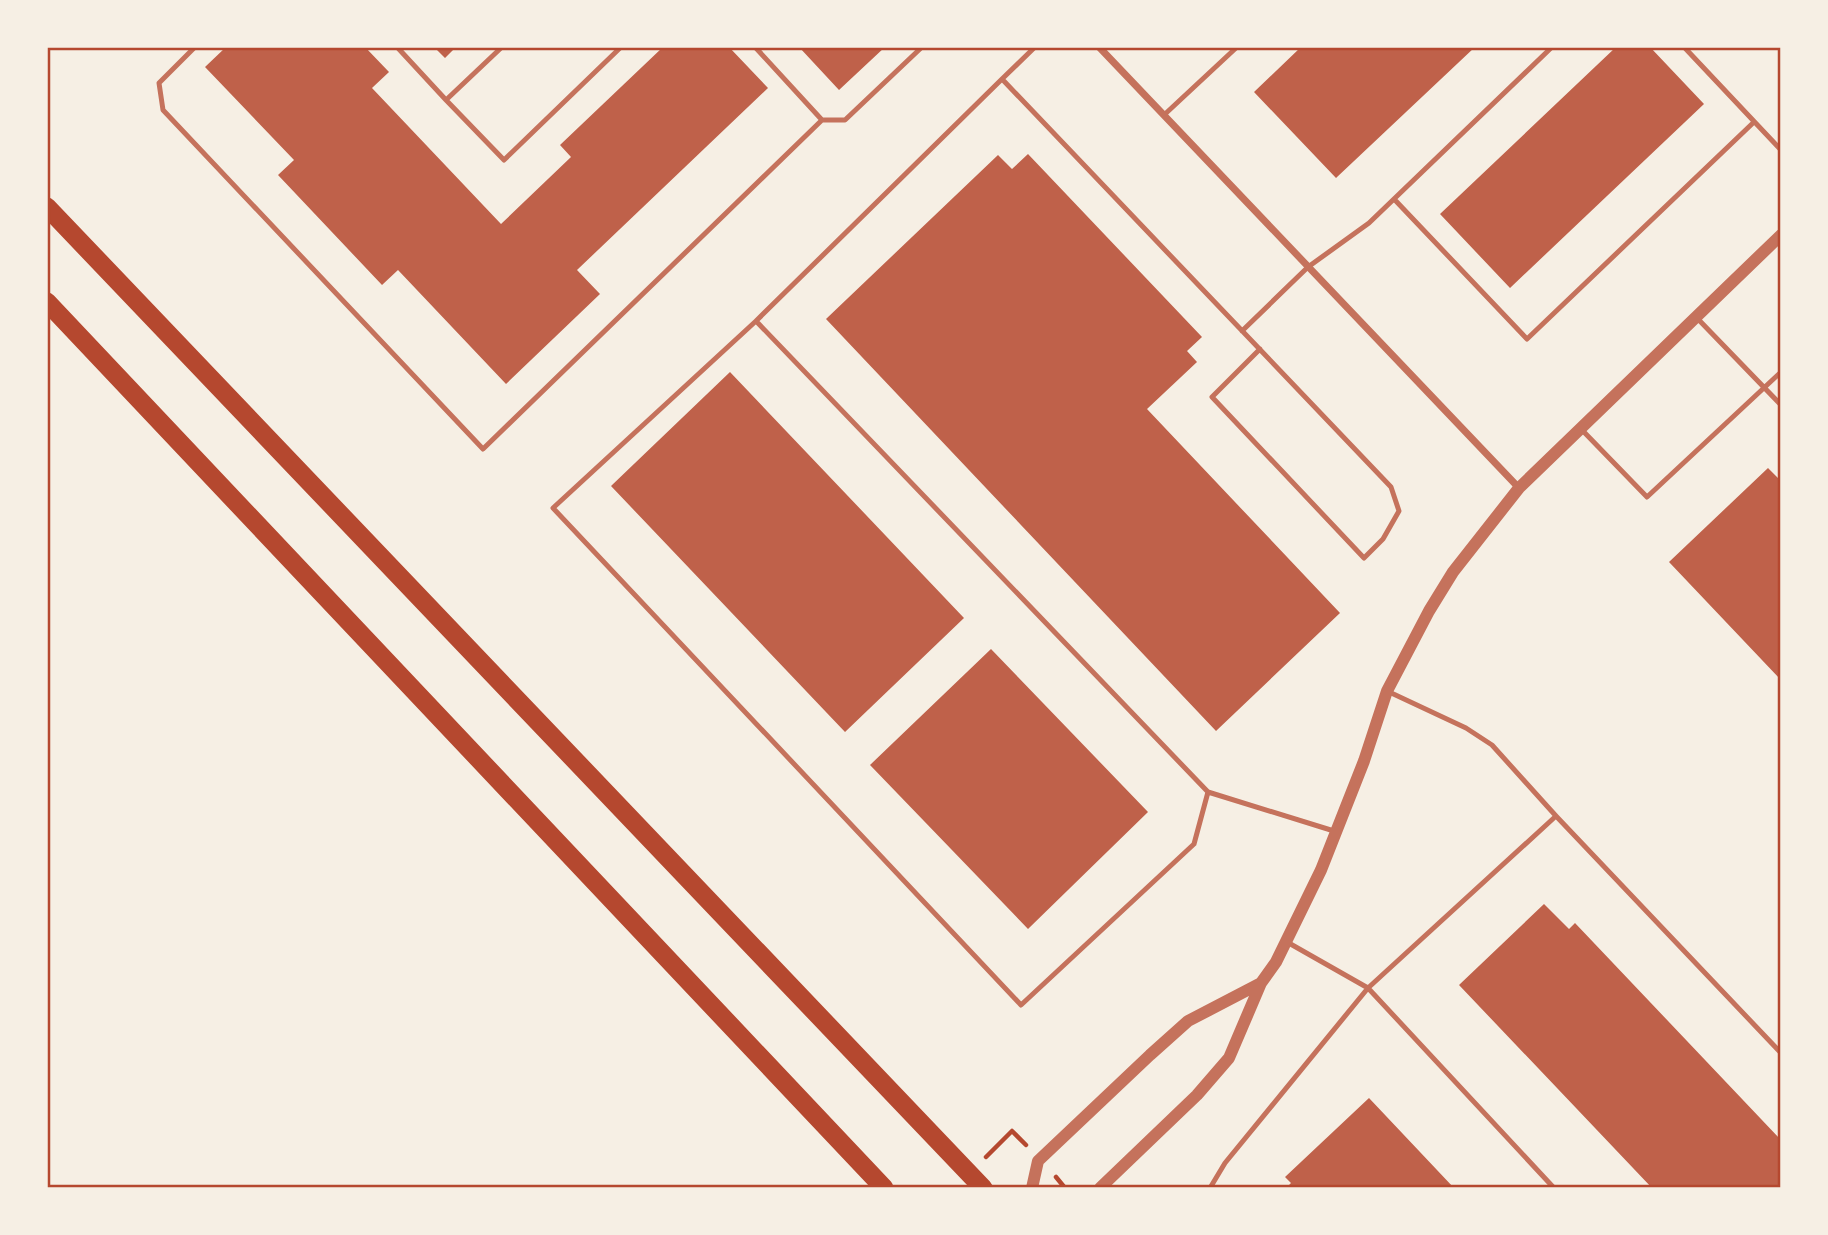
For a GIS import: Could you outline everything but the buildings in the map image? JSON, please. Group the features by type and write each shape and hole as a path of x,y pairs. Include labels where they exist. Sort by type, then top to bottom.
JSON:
{"highway":[{"path":"47,207 976,1181"},
{"path":"47,302 884,1188"}],"street":[{"path":"1099,47 1519,488"},
{"path":"1100,1188 1197,1096 1229,1058 1261,983 1287,942 1337,832 1387,691 1453,572 1519,488 1781,235"},
{"path":"1032,1188 1039,1160 1188,1021 1261,983"}],"lane":[{"path":"195,47 159,83 163,110 483,449 822,120 845,120 922,47"},
{"path":"397,47 504,160 621,47"},
{"path":"446,100 502,47"},
{"path":"755,47 822,120"},
{"path":"1035,47 756,321 552,508 1021,1005 1194,844 1208,792"},
{"path":"1164,115 1237,47"},
{"path":"1242,331 1308,267 1369,223 1552,47"},
{"path":"1684,47 1781,150"},
{"path":"1002,79 1260,349 1391,487 1399,511 1383,539 1364,558 1212,397 1260,349"},
{"path":"1394,199 1527,339 1755,122"},
{"path":"1696,317 1781,404"},
{"path":"756,321 1208,792 1337,832"},
{"path":"1580,427 1647,497 1781,372"},
{"path":"1387,691 1465,727 1492,745 1781,1053"},
{"path":"1210,1188 1225,1163 1368,988 1556,816"},
{"path":"1287,942 1368,988 1555,1188"}],"path":[{"path":"976,1181 1012,1130 1065,1188"}]}
